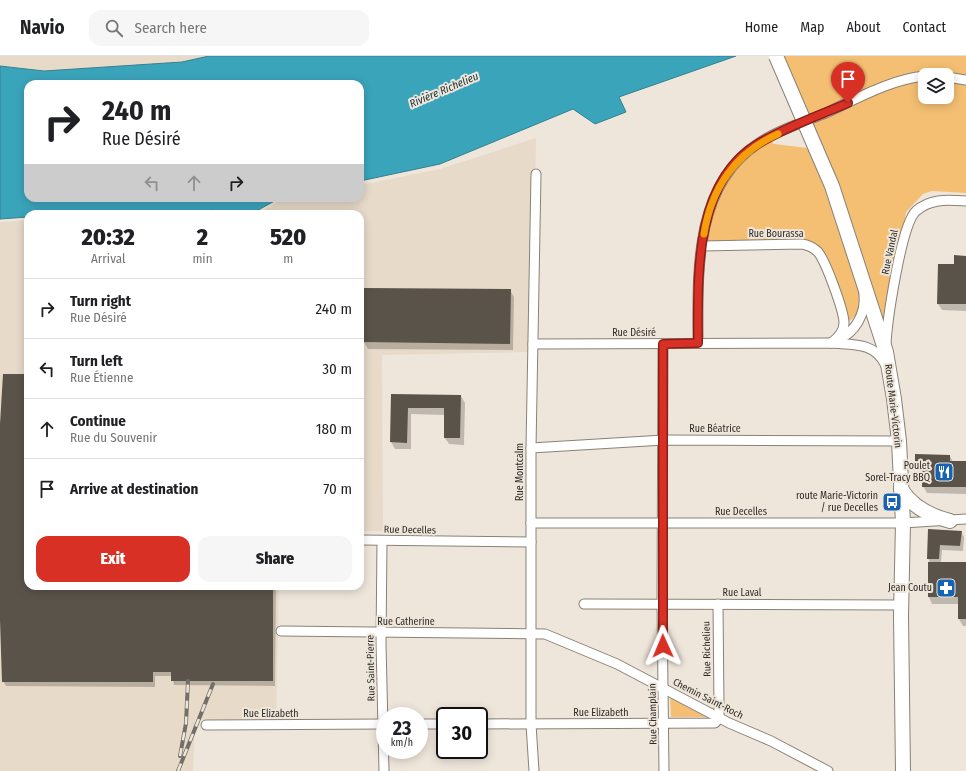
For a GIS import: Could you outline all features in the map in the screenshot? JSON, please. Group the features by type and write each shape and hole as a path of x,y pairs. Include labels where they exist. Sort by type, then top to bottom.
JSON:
{"main road":[{"name":"Route Marie-Victorin","path":"776,56 832,186 886,352 890,372 899,441 903,523 901,605 903,771"},
{"path":"901,489 907,498 920,509 937,518 950,521"},
{"path":"894,771 899,761 902,743"}],"street":[{"path":"698,343 698,298 703,246 710,206 721,182 740,158 768,138 872,92 918,78"},
{"path":"954,78 966,80"},
{"name":"Rue Montcalm","path":"534,771 531,724 531,448 536,174"},
{"name":"Rue Vandal","path":"886,352 887,336 902,241 910,219 916,211 930,202 946,200 966,201"},
{"name":"Rue Bourassa","path":"703,246 802,244 813,248 822,260 842,313 844,324 843,330 831,343"},
{"name":"Rue Désiré","path":"831,343 844,338 858,323 865,301 862,281"},
{"name":"Rue Désiré","path":"533,344 831,343 871,348 880,355 890,372"},
{"name":"Rue Champlain","path":"663,344 664,440 662,605 664,771"},
{"name":"Rue Béatrice","path":"531,448 664,440 899,441"},
{"name":"Rue Decelles","path":"531,523 903,523 950,521 966,518"},
{"name":"Rue Decelles","path":"950,521 966,525"},
{"name":"Rue Decelles","path":"364,540 532,542"},
{"name":"Rue Saint-Pierre","path":"382,541 381,634 383,707"},
{"name":"Rue Laval","path":"584,604 901,605"},
{"name":"Rue Richelieu","path":"718,604 719,718"},
{"name":"Rue Catherine","path":"281,631 381,634 531,633"},
{"name":"Chemin Saint-Roch","path":"531,633 550,635 616,664 719,718 770,741 828,771"},
{"name":"Rue Elizabeth","path":"488,724 712,724 719,718"},
{"name":"Rue Elizabeth","path":"206,725 376,724"},
{"name":"Rue Saint-Pierre","path":"384,759 384,771"}],"shaded area":[{"path":"0,56 209,56 182,62 44,71 0,66"},
{"path":"781,56 966,56 966,193 932,191 923,194 906,212 887,336 863,284 858,312 844,324 842,313 813,247 703,246 721,182 768,138 774,144 816,149"},
{"path":"536,138 533,352 382,355 383,531 364,531 364,210 264,210 278,202 364,202 364,184 440,169"},
{"path":"24,220 24,590 279,590 276,720 195,720 193,771 0,771 0,222"},
{"path":"670,695 710,717 671,717"}],"water":[{"name":"Rivière Richelieu","path":"209,56 736,56 619,97 626,112 595,124 573,109 440,164 364,180 364,80 24,80 24,202 273,202 258,210 24,210 24,217 0,219 0,66 44,71 182,62"}],"building":[{"path":"954,255 966,256 966,304 937,304 938,264 954,264"},
{"path":"364,288 511,289 510,344 364,342"},
{"path":"3,374 24,374 24,590 273,590 273,681 171,681 171,672 153,672 153,682 2,682 0,620 0,424"},
{"path":"391,394 461,395 460,438 444,438 444,408 408,408 407,443 390,442"},
{"path":"915,454 950,455 950,461 966,461 966,487 922,487 922,465 915,465"},
{"path":"928,529 962,531 960,546 940,545 939,559 927,559"},
{"path":"928,562 966,562 966,619 958,619 958,597 928,597"}],"railway":[{"path":"180,756 186,723 188,681"},
{"path":"178,771 213,684"}],"slow traffic":[{"path":"704,234 710,206 721,182 729,170 751,148 758,143 778,134"}],"place":[{"name":"Poulet Sorel-Tracy BBQ","path":"944,472"},
{"name":"route Marie-Victorin / rue Decelles","path":"892,502"},
{"name":"Jean Coutu","path":"946,588"}],"route":[{"path":"663,646 663,344 698,343 700,266 705,226 710,206 721,182 729,170 751,148 768,138 848,103"}]}
